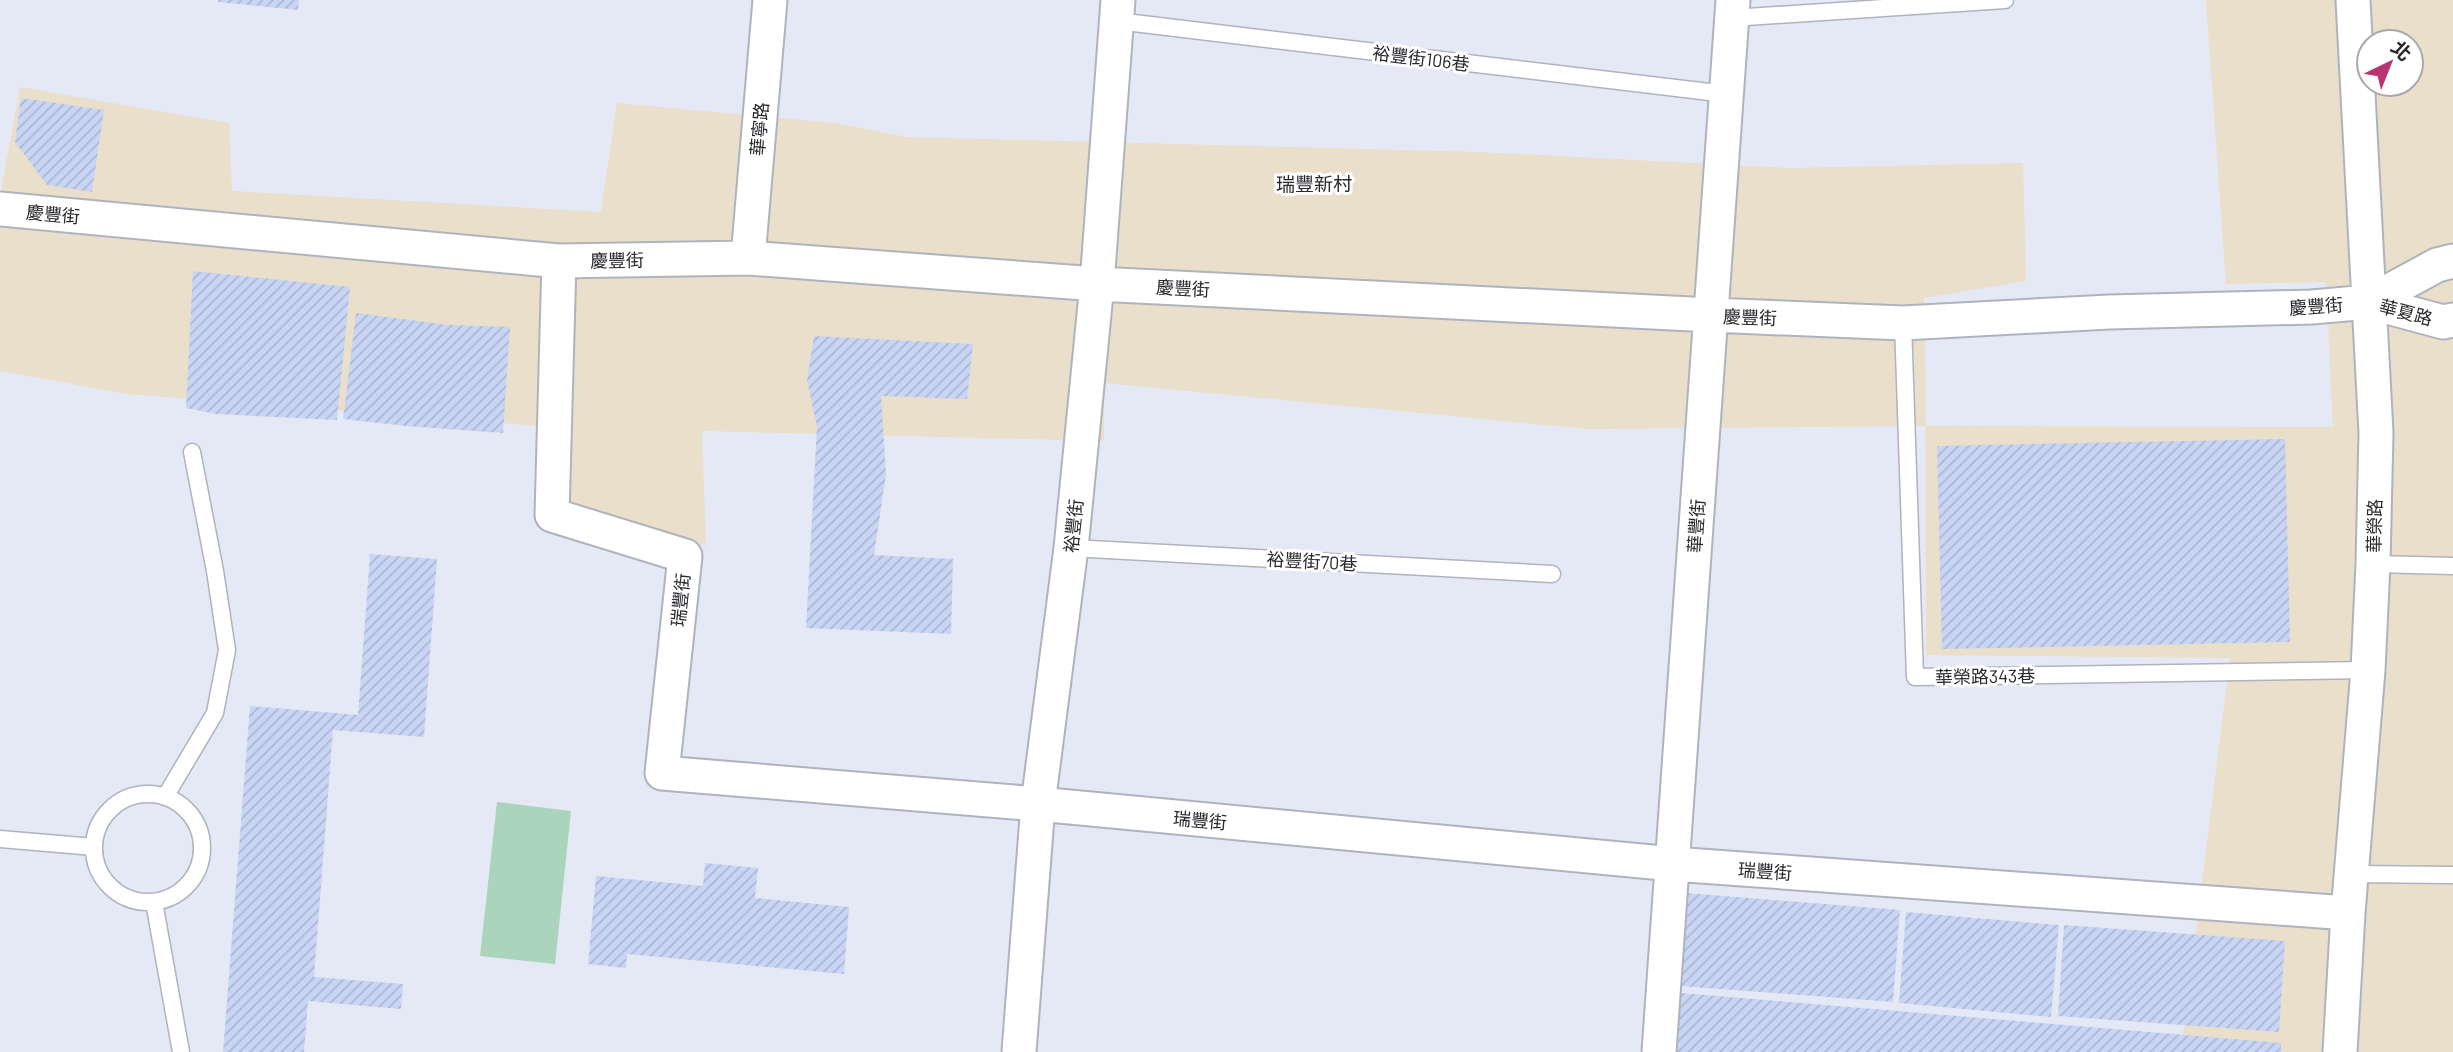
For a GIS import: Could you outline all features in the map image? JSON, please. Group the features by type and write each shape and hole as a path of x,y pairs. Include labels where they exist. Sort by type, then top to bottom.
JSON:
{"street":[{"name":"華寧路","path":"748,258 770,0"},
{"name":"華榮路","path":"2340,1052 2348,913 2368,670 2374,564 2376,433 2353,0"},
{"name":"華豐街","path":"1659,1052 1732,9"},
{"name":"裕豐街","path":"1019,1052 1038,804 1071,548 1097,284 1117,10"},
{"name":"慶豐街","path":"0,209 559,261 748,258 1097,284 1903,323 2109,312 2312,307 2369,302"},
{"name":"瑞豐街","path":"559,261 552,516 685,556 662,773 1038,804 1673,864 2348,913"},
{"name":"華夏路","path":"2369,302 2437,265 2453,261"},
{"name":"華夏路","path":"2369,302 2443,322 2453,320"}],"lane":[{"path":"1732,9 2004,0"},
{"name":"裕豐街106巷","path":"1117,10 1726,94"},
{"name":"華榮路343巷","path":"1903,323 1915,677 2368,670"},
{"path":"165,797 215,713 227,650 192,452"},
{"name":"裕豐街70巷","path":"1071,548 1552,574"},
{"path":"2374,564 2453,566"},
{"path":"148,794 165,797 180,805 191,816 199,830 202,846 194,877 170,898 154,902 124,897 111,888 95,862 94,847 96,830 104,816 116,804 132,796 148,794"},
{"path":"0,839 94,847"},
{"path":"2352,874 2453,875"},
{"path":"154,902 181,1052"}],"shaded area":[{"path":"2206,0 2453,0 2453,1052 2181,1052 2230,658 1926,655 1925,426 1588,429 1104,383 1104,441 702,431 706,546 566,505 573,431 127,394 0,371 0,196 20,87 229,123 232,191 601,212 617,103 835,123 907,137 1479,152 1790,168 2023,163 2026,281 1924,298 1926,426 2333,427 2326,282 2226,284"}],"green space":[{"path":"497,802 571,811 555,964 480,956"}],"building":[{"path":"218,0 299,0 298,10"},
{"path":"21,98 104,110 92,192 47,185 15,142"},
{"path":"193,271 350,287 337,420 216,414 186,408"},
{"path":"356,313 448,325 510,327 503,433 343,419"},
{"path":"814,336 973,344 967,399 881,396 886,474 874,555 953,559 951,634 806,628 817,426 807,380"},
{"path":"2285,439 2290,642 1942,649 1937,446"},
{"path":"370,554 437,559 424,737 333,730 314,977 403,984 401,1009 308,1001 304,1052 223,1052 250,706 358,715"},
{"path":"705,863 758,868 755,898 849,907 844,974 627,954 626,968 588,964 596,876 703,886"},
{"path":"1687,893 1900,910 1893,1002 1680,986"},
{"path":"1906,912 2059,925 2051,1017 1899,1003"},
{"path":"2064,925 2285,941 2279,1032 2058,1016"},
{"path":"1681,993 2281,1043 2281,1052 1676,1052"}],"district":[{"name":"瑞豐新村","path":"1314,183"}]}
